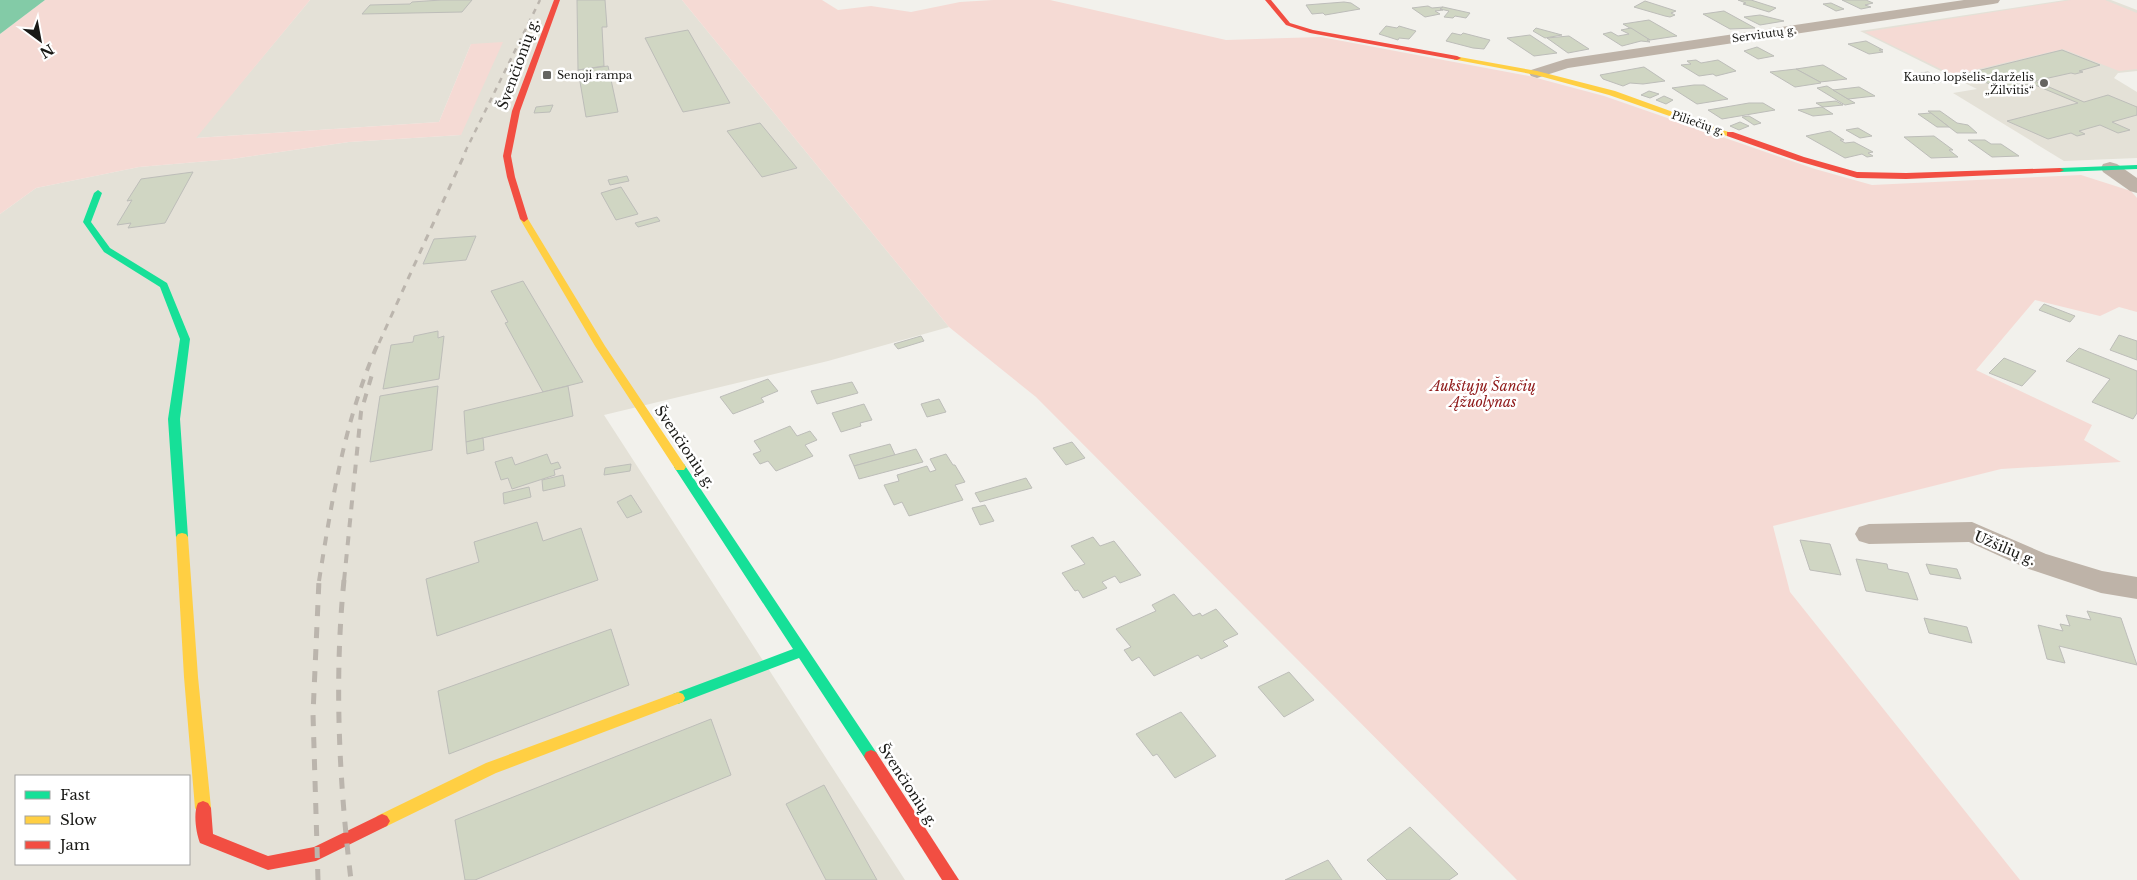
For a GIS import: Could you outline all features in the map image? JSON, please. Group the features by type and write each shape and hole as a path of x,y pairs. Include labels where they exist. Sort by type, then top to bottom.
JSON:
{"street":[{"name":"Švenčionių g.","path":"557,0 516,111 507,156 511,177 524,219 600,346 803,651 951,880"},
{"name":"Piliečių g.","path":"1268,0 1288,24 1312,32 1537,73 1612,93 1800,159 1857,175 1906,176 2137,167"},
{"path":"1932,0 1954,6"},
{"name":"Servitutų g.","path":"1537,73 1566,64 1993,0"},
{"path":"2110,168 2137,187"},
{"path":"98,193 87,222 106,250 164,285 185,339 174,419 191,677 206,838 268,863 316,854 491,768 803,651"},
{"name":"Užšilių g.","path":"1869,534 1972,532 2036,561 2102,582 2137,588"}],"shaded area":[{"path":"0,0 45,0 0,34"},
{"path":"310,0 682,0 949,327 828,361 604,415 905,880 0,880 0,214 36,188 139,167 232,159 349,142 461,135 471,44 439,122 195,138"},
{"name":"Kauno lopšelis-darželis „Žilvitis“","path":"2065,0 2111,0 2137,10 2137,71 2118,73 2114,78 2137,92 2137,158 2064,161 1953,93 1977,89 1860,31"}],"green space":[{"path":"45,0 310,0 196,138 439,122 471,44 503,42 461,135 349,142 232,159 139,167 36,188 0,214 0,34"},
{"name":"Aukštųjų Šančių Ąžuolynas","path":"682,0 822,0 838,10 871,6 911,12 960,2 1050,0 1226,40 1321,37 1529,76 1604,96 1815,169 1872,185 2081,175 2131,191 2137,198 2137,312 2119,307 2100,316 2035,300 1976,370 2092,425 2084,440 2121,462 2001,469 1773,526 1790,592 2020,880 1517,880 1036,397 949,327"},
{"path":"2071,0 2105,0 2137,13 2137,69 2119,71 2063,49 1953,75 1865,32"}],"building":[{"path":"441,0 472,0 462,12 362,14 370,5 410,4 412,2"},
{"path":"577,0 605,0 607,27 602,27 604,66 578,70"},
{"path":"1738,0 1751,0 1776,8 1769,12 1743,4 1746,3"},
{"path":"1842,0 1866,0 1873,3 1865,5 1871,7 1861,9"},
{"path":"1645,1 1676,11 1671,13 1675,15 1670,17 1634,7"},
{"path":"1351,3 1360,9 1325,15 1323,13 1312,14 1306,5"},
{"path":"1831,3 1844,9 1836,11 1823,4"},
{"path":"1428,6 1432,8 1443,7 1440,9 1443,10 1435,11 1440,14 1425,17 1412,8"},
{"path":"1443,7 1470,13 1466,18 1444,17 1449,11 1440,9"},
{"path":"1724,11 1755,28 1730,29 1703,14"},
{"path":"1760,15 1784,21 1760,25 1744,17"},
{"path":"1649,20 1677,36 1650,40 1623,24"},
{"path":"1386,26 1397,28 1399,26 1416,31 1409,39 1399,38 1398,40 1379,34"},
{"path":"1536,28 1562,35 1545,38 1533,31"},
{"path":"1631,28 1650,40 1647,40 1650,42 1641,41 1622,46 1603,34 1611,32 1618,36 1629,34 1621,30"},
{"path":"688,30 730,103 683,112 645,38"},
{"path":"1452,33 1461,35 1463,33 1490,40 1484,49 1473,48 1446,41"},
{"path":"1530,35 1557,53 1534,56 1507,38"},
{"path":"1569,36 1589,49 1568,53 1547,38"},
{"path":"1866,41 1883,50 1879,50 1883,52 1869,54 1848,44"},
{"path":"1757,47 1774,56 1758,59 1744,51"},
{"path":"2062,50 2100,65 2075,74 2071,73 2035,81 2084,102 2108,95 2137,107 2137,115 2112,122 2130,130 2118,133 2100,125 2079,131 2085,134 2077,136 2071,133 2048,139 2007,121 2078,103 2035,85 2024,84 2002,89 1965,74"},
{"path":"1696,60 1701,63 1718,60 1736,71 1716,76 1713,74 1699,76 1681,65 1691,64 1687,61"},
{"path":"1823,65 1847,79 1820,82 1796,69"},
{"path":"608,66 618,112 586,117 578,70"},
{"path":"1644,67 1665,81 1643,84 1630,83 1623,86 1603,79 1600,75"},
{"path":"1796,69 1821,83 1795,87 1770,72"},
{"path":"1928,72 1945,81 1933,83 1913,74"},
{"path":"1704,85 1728,99 1697,104 1672,88"},
{"path":"1827,86 1855,103 1845,105 1817,88"},
{"path":"1859,87 1875,96 1848,99 1833,90"},
{"path":"1649,91 1659,94 1650,98 1641,95"},
{"path":"1664,96 1673,100 1666,104 1656,100"},
{"path":"1836,101 1843,105 1823,107 1816,103"},
{"path":"1749,103 1763,103 1775,110 1722,119 1708,110"},
{"path":"553,105 550,112 534,113 536,107"},
{"path":"1822,107 1833,114 1813,116 1798,110"},
{"path":"1928,111 1940,111 1957,123 1968,125 1977,133 1957,133"},
{"path":"1931,113 1949,127 1937,127 1918,114"},
{"path":"1749,116 1761,123 1754,125 1742,117"},
{"path":"1740,122 1749,126 1739,130 1730,126"},
{"path":"760,123 797,168 762,177 727,131"},
{"path":"1858,128 1872,136 1860,138 1846,130"},
{"path":"1830,131 1844,140 1840,140 1845,143 1854,142 1873,152 1868,153 1873,156 1867,157 1862,154 1845,158 1806,136"},
{"path":"1934,136 1953,150 1949,150 1958,157 1931,158 1904,137"},
{"path":"1968,140 1985,140 1991,144 2001,144 2019,156 1992,157"},
{"path":"193,172 165,223 128,228 131,223 117,225 132,200 127,201 141,179"},
{"path":"627,176 629,181 610,185 608,180"},
{"path":"621,187 638,214 616,220 601,193"},
{"path":"657,217 660,221 638,227 635,223"},
{"path":"476,236 466,260 423,264 434,239"},
{"path":"523,281 583,382 543,392 505,323 508,322 491,291"},
{"path":"2044,304 2075,316 2070,322 2039,310"},
{"path":"438,331 438,338 444,336 439,379 383,389 391,345 413,342 414,336"},
{"path":"2119,335 2137,341 2137,360 2110,350"},
{"path":"921,336 924,341 898,349 894,344"},
{"path":"2079,348 2137,371 2137,413 2133,419 2092,402 2110,379 2066,361"},
{"path":"2004,358 2036,371 2022,386 1989,373"},
{"path":"768,379 778,391 761,398 764,402 733,414 720,397"},
{"path":"852,382 858,393 817,404 811,391"},
{"path":"438,386 432,450 370,462 380,396"},
{"path":"568,386 573,416 466,442 464,411"},
{"path":"939,399 946,412 927,417 921,404"},
{"path":"864,404 872,420 860,423 861,426 841,432 832,413"},
{"path":"790,426 797,436 810,431 817,440 805,445 813,456 776,471 768,461 760,464 753,454 761,451 754,441"},
{"path":"483,438 484,450 467,454 466,442"},
{"path":"1072,442 1085,458 1066,465 1053,448"},
{"path":"890,444 895,455 854,466 849,455"},
{"path":"916,449 923,462 859,479 854,466"},
{"path":"547,454 551,464 558,462 561,468 554,470 555,475 512,489 508,478 501,480 495,462 512,457 515,465"},
{"path":"946,454 965,482 955,485 963,500 909,516 902,502 894,505 884,485 899,481 897,475 927,466 930,472 936,470 930,459"},
{"path":"631,464 630,471 604,475 605,468"},
{"path":"563,475 565,486 543,491 542,480"},
{"path":"1026,478 1032,488 980,502 975,493"},
{"path":"529,487 531,497 504,504 503,493"},
{"path":"631,495 642,512 627,518 617,502"},
{"path":"985,505 994,521 980,525 972,508"},
{"path":"537,522 543,541 581,528 598,580 437,636 426,579 479,562 474,542"},
{"path":"1093,537 1100,546 1114,541 1141,575 1120,583 1115,576 1102,582 1107,588 1083,598 1078,590 1075,591 1062,573 1085,564 1071,546"},
{"path":"1800,540 1830,544 1841,575 1810,570"},
{"path":"1856,559 1887,564 1888,569 1908,573 1918,600 1866,591"},
{"path":"1926,564 1957,569 1961,579 1930,574"},
{"path":"1174,594 1193,616 1200,613 1202,616 1216,609 1238,634 1223,641 1228,646 1201,659 1198,655 1154,676 1139,657 1132,661 1124,650 1131,647 1116,629 1156,611 1152,605"},
{"path":"2087,611 2121,618 2137,665 2059,646 2065,663 2047,659 2038,625 2063,631 2060,624 2070,626 2066,615 2091,620"},
{"path":"1924,618 1967,627 1972,643 1929,633"},
{"path":"611,629 629,685 449,754 438,691"},
{"path":"1289,672 1314,700 1284,717 1258,687"},
{"path":"1181,712 1216,756 1175,778 1157,754 1153,756 1136,734"},
{"path":"711,719 731,775 475,880 465,880 455,820"},
{"path":"824,785 877,880 826,880 786,804"},
{"path":"1410,827 1458,874 1449,880 1387,880 1367,860"},
{"path":"1328,860 1342,880 1285,880"}],"railway":[{"path":"465,152 540,0"},
{"path":"379,343 466,151"},
{"path":"319,581 341,459 357,399 379,341"},
{"path":"344,581 361,412 373,371"},
{"path":"318,880 313,714 319,580"},
{"path":"344,580 339,655 339,730 343,805 351,880"}],"traffic: fast":[{"path":"2060,170 2137,167"},
{"path":"98,193 87,222 107,250 164,285 185,339 174,419 182,537"},
{"path":"680,467 871,756"},
{"path":"678,698 803,651"}],"traffic: slow":[{"path":"1457,58 1537,73 1612,93 1730,134"},
{"path":"524,219 600,346 680,467"},
{"path":"182,537 191,677 203,808"},
{"path":"382,821 491,768 678,698"}],"traffic: jam":[{"path":"524,219 511,177 507,156 516,111 557,0"},
{"path":"1268,0 1288,24 1312,32 1457,58"},
{"path":"1730,134 1801,159 1857,175 1906,176 2060,170"},
{"path":"871,756 951,880"},
{"path":"203,808 206,838 268,863 316,854 382,821"}],"place":[{"name":"Senoji rampa","path":"547,75"},
{"name":"Kauno lopšelis-darželis „Žilvitis“","path":"2044,83"}]}
